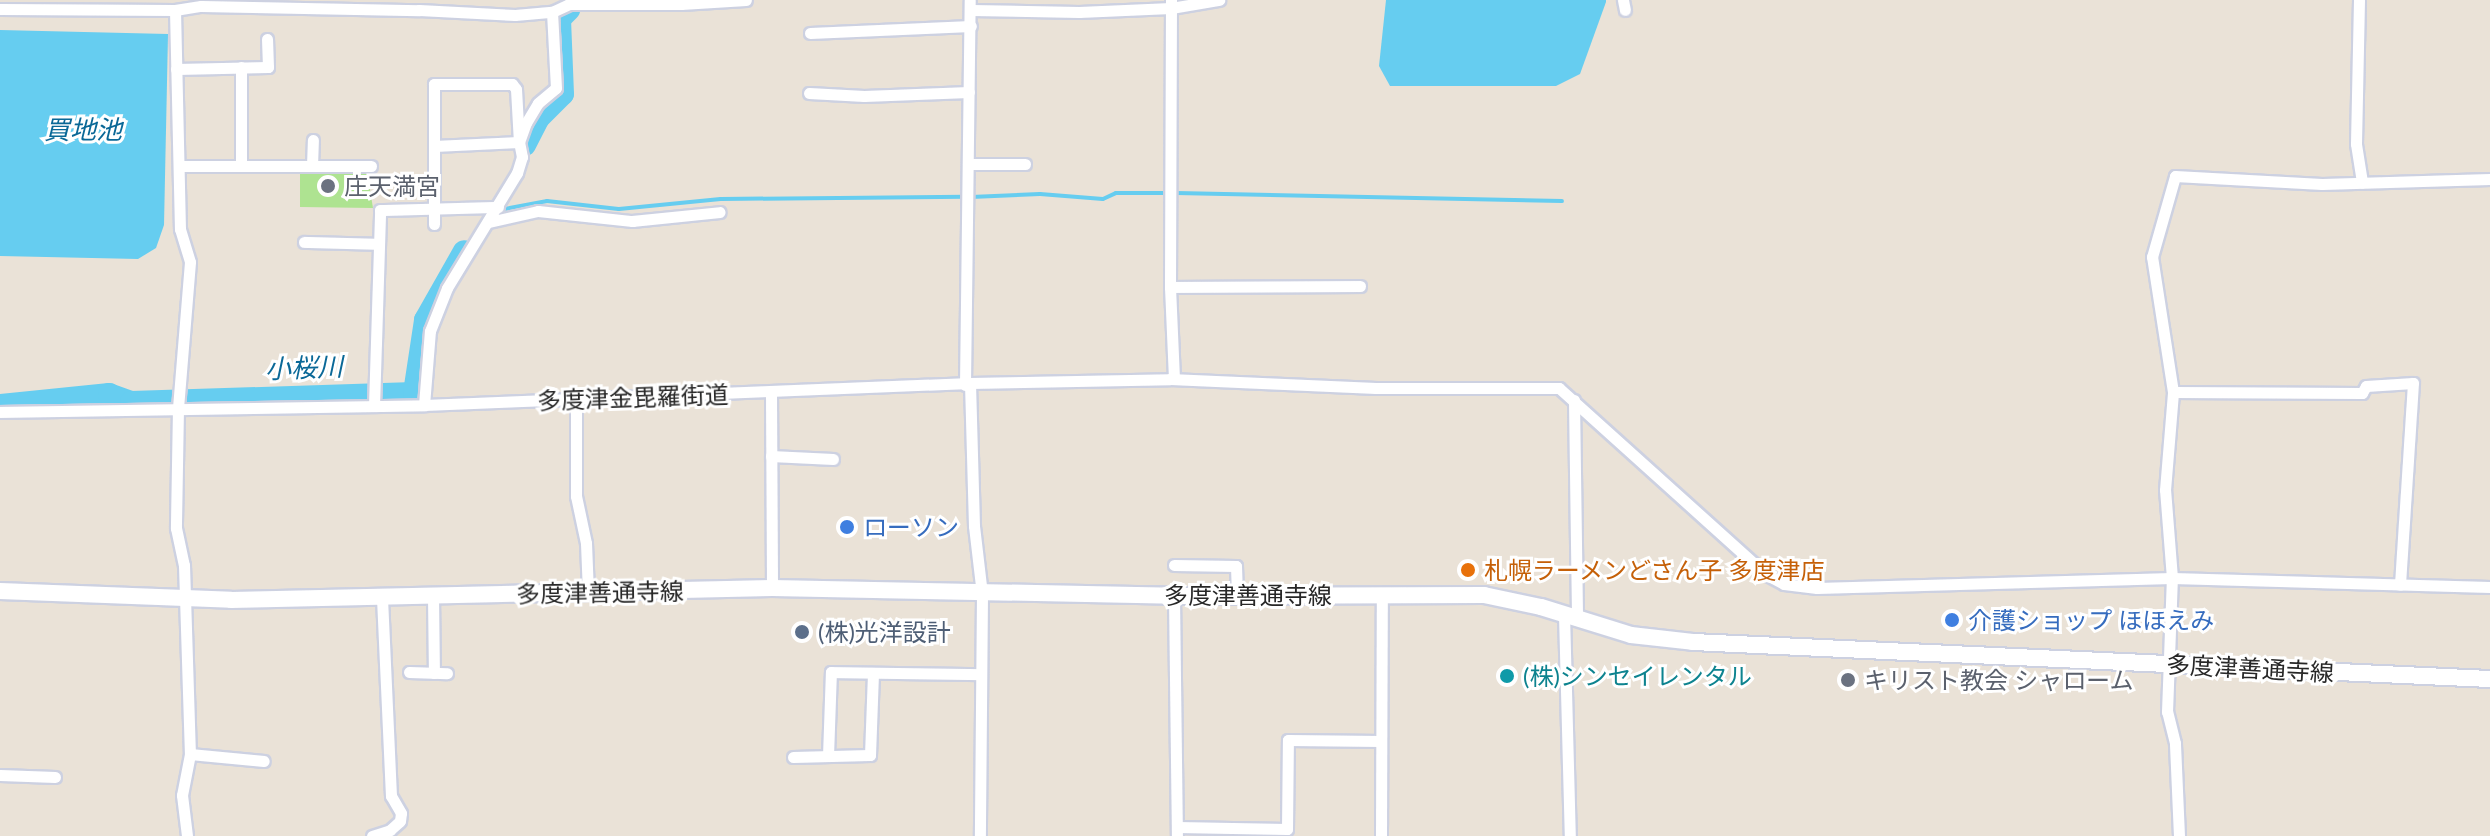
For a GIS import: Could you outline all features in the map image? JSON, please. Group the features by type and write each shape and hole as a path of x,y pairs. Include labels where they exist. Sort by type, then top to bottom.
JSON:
{"main road":[{"name":"多度津善通寺線","path":"0,591 184,599 772,588 1174,596 1484,595 1631,635 1693,642 2490,679"}],"street":[{"path":"0,9 175,10 201,6 515,15 552,12 569,2 746,0"},
{"path":"980,836 982,594 974,526 967,384 970,5 1079,12 1219,0"},
{"path":"2359,0 2356,144 2362,183"},
{"path":"1171,4 1170,287 1174,379"},
{"path":"175,10 180,229 190,262 178,408 176,528 184,565 190,754 182,795 187,836"},
{"path":"519,142 538,103 556,88 552,12"},
{"path":"810,33 839,37 906,28 971,26"},
{"path":"905,42 906,28"},
{"path":"176,69 268,67 267,39"},
{"path":"241,67 241,166"},
{"path":"424,405 430,331 447,288 498,207 517,173 522,157 516,89 512,84 434,84 434,224"},
{"path":"809,93 969,92"},
{"path":"312,166 313,140"},
{"path":"434,146 519,142"},
{"path":"968,164 1025,164"},
{"path":"179,166 371,166"},
{"path":"2179,836 2175,743 2167,712 2172,578 2165,490 2173,392 2152,257 2175,176 2362,183 2490,179"},
{"path":"374,406 380,210 498,207"},
{"path":"489,222 538,211 632,221 720,212"},
{"path":"304,242 332,237 379,244"},
{"path":"1170,287 1360,286"},
{"name":"多度津金毘羅街道","path":"0,412 424,405 1174,379 1376,388 1559,388 1574,400"},
{"path":"2173,392 2362,393 2366,386 2413,383 2400,585"},
{"path":"771,392 772,588"},
{"path":"576,398 576,496 586,543 588,593"},
{"path":"1574,400 1767,575 1784,584 1817,588 2172,578 2490,587"},
{"path":"1570,836 1574,400"},
{"path":"771,456 833,459"},
{"path":"1174,565 1236,566 1237,595"},
{"path":"1381,836 1382,594"},
{"path":"409,672 440,673 433,596"},
{"path":"1174,596 1177,832 1287,829 1288,740 1381,741"},
{"path":"372,836 390,830 400,821 401,813 391,796 382,597"},
{"path":"828,756 831,672 980,674"},
{"path":"793,757 870,755 873,673"},
{"path":"190,754 264,761"},
{"path":"227,772 228,758"},
{"path":"0,775 55,777"}],"green space":[{"path":"300,171 367,172 373,208 300,207"}],"water":[{"path":"1386,0 1606,2 1580,74 1556,86 1390,86 1379,66"},
{"name":"買地池","path":"0,30 168,34 164,225 156,248 138,259 0,256"}],"waterway":[{"name":"小桜川","path":"525,145 538,119 563,94 560,19 569,10"},
{"path":"971,197 1040,194 1103,199 1116,193 1176,193 1562,201"},
{"path":"499,210 547,201 619,209 721,199 965,197"},
{"name":"小桜川","path":"0,405 109,394 131,402 414,393 425,320 464,251"}],"place":[{"name":"庄天満宮","path":"328,186"},
{"name":"ローソン","path":"847,527"},
{"name":"札幌ラーメンどさん子 多度津店","path":"1468,570"},
{"name":"介護ショップ ほほえみ","path":"1952,620"},
{"name":"(株)光洋設計","path":"802,632"},
{"name":"(株)シンセイレンタル","path":"1507,676"},
{"name":"キリスト教会 シャローム","path":"1848,680"}]}
